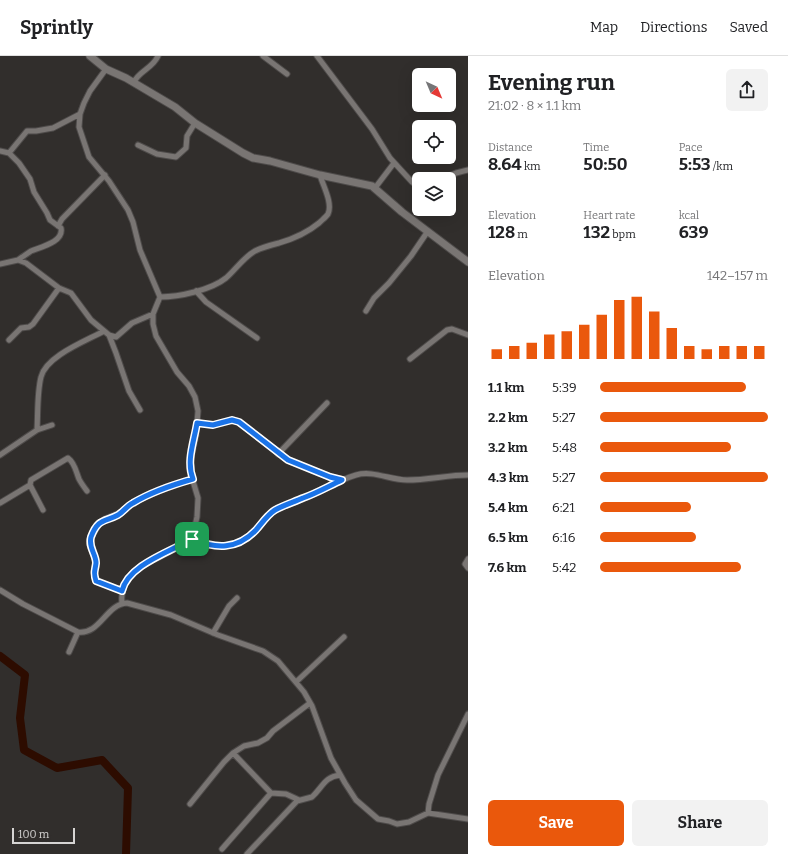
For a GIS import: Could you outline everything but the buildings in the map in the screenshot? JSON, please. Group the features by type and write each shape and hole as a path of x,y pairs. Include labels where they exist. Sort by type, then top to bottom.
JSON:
{"street":[{"path":"90,56 106,69 134,82 175,107 195,123 243,154 253,158 270,161 320,175 370,185 402,212 468,262"},
{"path":"134,82 136,78 155,62 158,56"},
{"path":"263,56 287,74"},
{"path":"317,56 372,130 394,163 412,180"},
{"path":"106,69 90,91 80,114 79,127 86,151 105,175 131,216 140,250 160,297 153,314 154,330 158,341 177,372 189,386 195,397 198,411 190,462 190,472 197,493 198,510 192,539"},
{"path":"9,153 27,131 53,128 80,114"},
{"path":"138,145 157,154 176,157 186,148 189,131 195,123"},
{"path":"0,151 9,153 19,163 30,179 34,192 50,220 61,228 62,233 61,236 53,242 31,251 18,260 0,264"},
{"path":"375,188 394,163"},
{"path":"456,173 468,170"},
{"path":"58,226 62,219 105,175"},
{"path":"160,297 169,297 196,291 221,281 255,251 308,231 328,214 329,205 320,175"},
{"path":"366,311 374,298 389,283 411,256 428,231"},
{"path":"18,260 35,269 59,288 72,293 91,320 108,335 118,358 128,391 140,410"},
{"path":"9,340 21,328 29,327 33,324 59,288"},
{"path":"196,291 206,302 257,338"},
{"path":"108,335 116,337 132,323 153,314"},
{"path":"410,360 447,330 452,329 468,335"},
{"path":"38,430 41,377 48,364 63,353 104,331"},
{"path":"278,454 326,403"},
{"path":"197,423 213,425 232,420 237,421 278,454 299,465 342,480"},
{"path":"0,455 38,430 52,425"},
{"path":"0,503 30,485 31,480 68,458 87,491"},
{"path":"122,603 122,591 126,581 138,568 192,539 208,545 220,547 244,540 251,535 271,513 342,480 365,473 407,480 468,475"},
{"path":"122,591 96,581 94,573 96,562 90,545 95,530 102,521 117,516 132,503 169,486 193,479"},
{"path":"30,485 43,510"},
{"path":"468,560 465,564 468,568"},
{"path":"0,590 23,604 78,632 84,633 92,630 112,609 122,603 134,604 171,615 268,654 278,661 304,692 310,703 331,758 356,800 378,818 397,824 409,822 428,813 468,819"},
{"path":"213,633 229,606 237,598"},
{"path":"69,652 78,632"},
{"path":"296,682 344,637"},
{"path":"190,804 233,753 244,746 258,743 267,738 273,731 310,703"},
{"path":"428,813 429,804 438,775 468,714"},
{"path":"233,753 271,793 286,794 299,800"},
{"path":"247,854 299,800 312,797 326,780 340,775"},
{"path":"222,849 271,793"}],"waterway":[{"path":"0,656 25,675 20,718 24,750 57,768 102,760 128,788 126,854"}],"route":[{"path":"232,420 237,421 264,441 278,454 288,460 330,477 342,480 271,513 251,535 244,540 220,547 208,545 192,539 138,568 126,581 122,591 96,581 94,573 96,562 90,545 90,540 95,530 102,521 117,516 132,503 169,486 193,479 190,472 190,462 197,423 213,425 232,420"}]}
